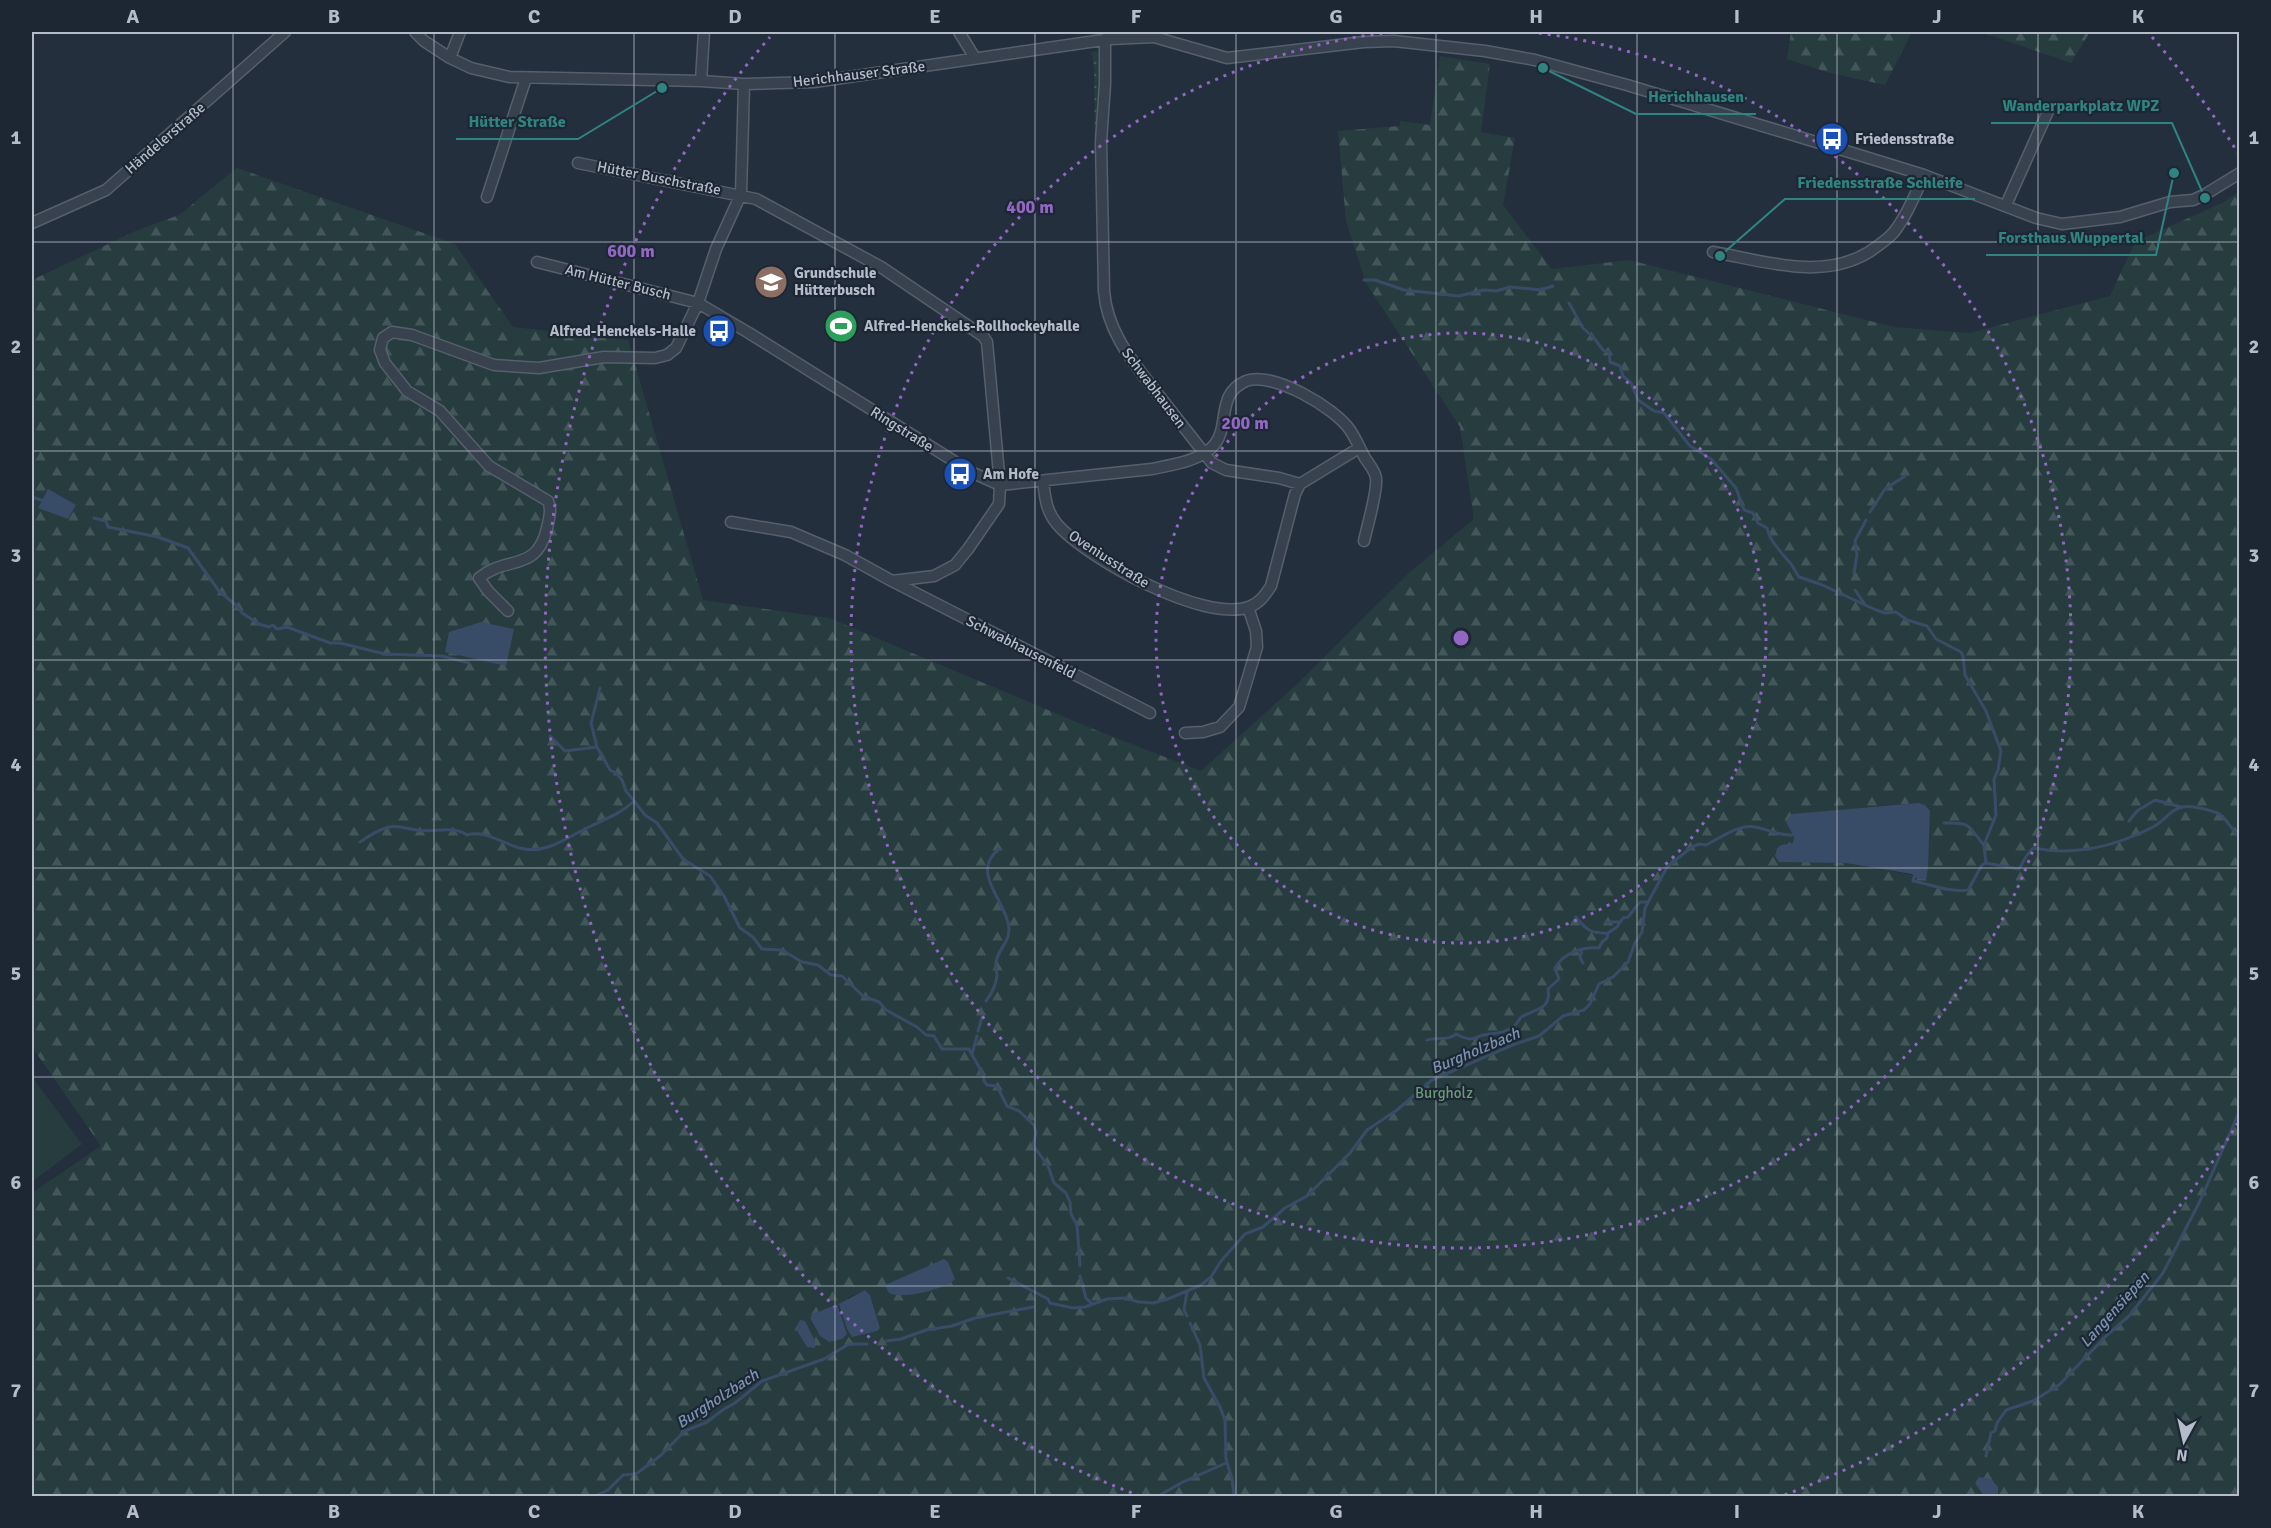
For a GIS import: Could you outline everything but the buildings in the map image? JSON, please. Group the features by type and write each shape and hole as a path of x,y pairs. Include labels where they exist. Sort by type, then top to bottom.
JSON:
{"street":[{"name":"Händelerstraße","path":"32,223 106,190 285,32"},
{"name":"Herichhauser Straße","path":"415,32 424,41 450,58 488,73 526,78 701,81 744,84 814,82 1107,36 1154,38 1227,58 1336,45 1394,41 1485,51 1535,60 1627,85 1924,175"},
{"path":"450,58 460,32"},
{"path":"701,81 704,32"},
{"path":"959,32 975,58"},
{"name":"Schwabhausen","path":"1107,36 1101,142 1105,307 1115,334 1131,359 1212,463 1226,470 1279,478 1300,484"},
{"path":"487,197 526,78"},
{"name":"Hütter Buschstraße","path":"508,611 488,591 479,578 487,571 500,566 520,563 536,552 544,541 551,509 548,501 489,466 440,411 406,391 385,363 380,350 383,338 392,332 412,335 494,365 539,368 604,357 655,358 667,355 676,348 698,303 716,249 741,194 744,84"},
{"path":"2006,205 2049,110"},
{"name":"Hütter Buschstraße","path":"578,163 741,194"},
{"path":"1713,252 1801,267 1838,266 1856,260 1893,234 1905,216 1924,175 2036,218 2062,224 2120,217 2170,202 2193,200 2240,173"},
{"path":"741,194 756,199 881,267 983,336 987,342 1000,485 999,504 955,565 934,576 892,581"},
{"name":"Am Hütter Busch","path":"537,262 698,303"},
{"name":"Ringstraße","path":"698,303 972,473 1000,485 1152,469 1175,464 1204,453"},
{"path":"1204,453 1216,443 1231,393 1247,381 1258,379 1291,388 1315,399 1350,429 1376,476 1364,541"},
{"path":"1185,733 1203,732 1220,727 1239,707 1257,647 1256,631 1248,607 1263,598 1271,586 1295,494 1300,484 1359,448"},
{"name":"Oveniusstraße","path":"1043,482 1046,506 1055,522 1068,535 1125,573 1152,588 1201,604 1223,608 1248,607"},
{"name":"Schwabhausenfeld","path":"731,522 791,532 845,555 1150,713"}],"green space":[{"path":"1791,32 1912,32 1885,85 1830,73 1787,59"},
{"path":"1981,32 2090,32 2071,63"},
{"path":"1101,51 1099,157 1095,157 1094,67 1092,55 1089,53"},
{"name":"Burgholz","path":"1440,56 1490,64 1481,132 1515,138 1503,205 1552,269 1629,260 1894,327 1970,333 2110,296 2135,242 2222,203 2239,192 2239,1496 32,1496 32,1193 101,1146 32,1047 32,280 138,230 179,215 237,168 455,244 513,327 628,340 703,600 829,618 1098,731 1201,771 1296,685 1410,572 1474,519 1460,427 1366,283 1346,221 1338,131 1400,126 1400,121 1430,125","holes":["1918,803 1930,811 1927,865 1916,878 1912,875 1845,863 1777,860 1775,852 1793,844 1794,837 1807,813","865,1290 870,1295 880,1327 847,1298","835,1304 838,1306 847,1334 826,1341 815,1329 810,1318 813,1314"]},
{"path":"32,1077 82,1144 32,1182"}],"water":[{"path":"48,489 76,505 68,519 38,508"},
{"path":"481,622 514,629 506,666 445,652 449,632"},
{"path":"1918,803 1925,805 1930,811 1926,880 1916,878 1912,874 1845,863 1779,862 1775,856 1777,848 1781,845 1793,843 1794,837 1786,822 1792,814"},
{"path":"944,1259 948,1262 955,1279 950,1283 934,1290 913,1294 889,1293 885,1285"},
{"path":"865,1290 870,1295 880,1328 877,1331 852,1337 839,1304"},
{"path":"837,1304 847,1334 842,1339 829,1342 820,1336 810,1318 813,1314"},
{"path":"800,1320 805,1321 815,1341 815,1348 807,1347 796,1329"},
{"path":"1979,1477 1991,1479 1998,1487 1998,1496 1984,1496 1975,1483"}],"waterway":[{"path":"1364,280 1375,280 1404,290 1459,296 1510,287 1541,290 1553,286"},
{"path":"1569,303 1583,328 1603,350 1609,352 1610,362 1620,366 1623,376 1631,383 1638,400 1654,411 1664,413 1690,446 1711,459 1736,488 1744,510 1753,513 1758,523 1767,528 1774,543 1799,577 1820,584 1876,610 1885,613 1896,612 1907,620 1927,626 1936,639 1961,652 1965,675 1986,711 2001,751 1994,779 1996,815 1984,845 1986,863"},
{"path":"1870,512 1885,489 1905,476"},
{"path":"32,497 44,501"},
{"path":"94,518 106,521 108,527 158,537 188,548 219,591 242,613 259,624 269,627 273,625 277,629 287,627 330,643 340,643 385,654 442,656 469,663"},
{"path":"1854,573 1857,555 1855,541 1866,520"},
{"path":"1855,590 1864,603"},
{"path":"597,747 591,723 600,688"},
{"path":"550,736 565,751 597,747 610,770 622,780 626,791 645,815 657,823 683,859 710,876 724,896 740,928 753,937 762,949 782,950 802,962 818,965 831,975 842,976 863,996 879,1002 886,1010 917,1027 926,1035 934,1036 942,1049 969,1049 987,1085 997,1086 1007,1106 1019,1111 1034,1125 1036,1133 1033,1145 1048,1166 1054,1183 1066,1193 1070,1202 1071,1214 1077,1225 1080,1266"},
{"path":"2129,821 2137,811 2155,800 2181,807"},
{"path":"360,842 381,830 397,826 423,831 456,830 467,835 482,834 518,848 542,849 612,816 633,802"},
{"name":"Burgholzbach","path":"1914,877 1913,881 1940,888 1968,890 1982,865 1986,863 2019,869 2033,848 2064,851 2110,844 2153,827 2178,808 2196,807 2215,812 2221,815 2240,838"},
{"path":"1944,823 1959,823 1968,826 1983,844"},
{"name":"Burgholzbach","path":"1008,1278 1048,1299 1050,1303 1073,1308 1085,1307 1107,1299 1125,1298 1153,1303 1201,1285 1211,1277 1221,1261 1245,1234 1263,1227 1285,1208 1307,1196 1350,1153 1367,1130 1397,1110 1432,1080 1539,1036 1563,1016 1584,1010 1590,1004 1599,984 1613,977 1628,962 1642,932 1645,908 1667,867 1692,847 1699,844 1706,845 1730,832 1749,827 1792,835"},
{"path":"986,1001 995,986 997,957 1009,933 1007,918 988,877 991,858 999,849"},
{"path":"1427,1040 1446,1038 1456,1034 1472,1039 1510,1029 1521,1017 1545,1004 1548,989 1559,979 1555,968 1563,958 1587,948 1599,948 1608,933 1617,927 1623,918 1628,917 1640,902 1648,902"},
{"path":"1576,917 1590,930 1608,933"},
{"path":"1606,922 1619,922"},
{"path":"1582,949 1580,958 1583,963"},
{"path":"978,1031 982,1017"},
{"path":"972,1054 977,1036"},
{"name":"Langensiepen","path":"1986,1456 1991,1433 1995,1431 1997,1423 2006,1410 2033,1401 2059,1385 2107,1335 2129,1316 2163,1273 2200,1201 2240,1110"},
{"path":"1080,1276 1086,1298 1092,1304"},
{"path":"1187,1292 1184,1310 1187,1316"},
{"name":"Burgholzbach","path":"886,1341 901,1339 926,1330 952,1326 975,1318 1033,1307"},
{"path":"1190,1323 1200,1345 1204,1378 1225,1420 1226,1459 1234,1496"},
{"name":"Burgholzbach","path":"595,1496 608,1490 623,1475 636,1474 660,1456 685,1431 707,1422 762,1381 824,1359 849,1344 867,1344"},
{"path":"1158,1496 1226,1463"}],"place":[{"name":"Herichhausen","path":"1543,68"},
{"name":"Hütter Straße","path":"662,88"},
{"name":"Friedensstraße","path":"1832,139"},
{"name":"Forsthaus Wuppertal","path":"2174,173"},
{"name":"Wanderparkplatz WPZ","path":"2205,198"},
{"name":"Friedensstraße Schleife","path":"1720,256"},
{"name":"Grundschule Hütterbusch","path":"771,282"},
{"name":"Alfred-Henckels-Rollhockeyhalle","path":"841,326"},
{"name":"Alfred-Henckels-Halle","path":"719,331"},
{"name":"Am Hofe","path":"960,474"}]}
